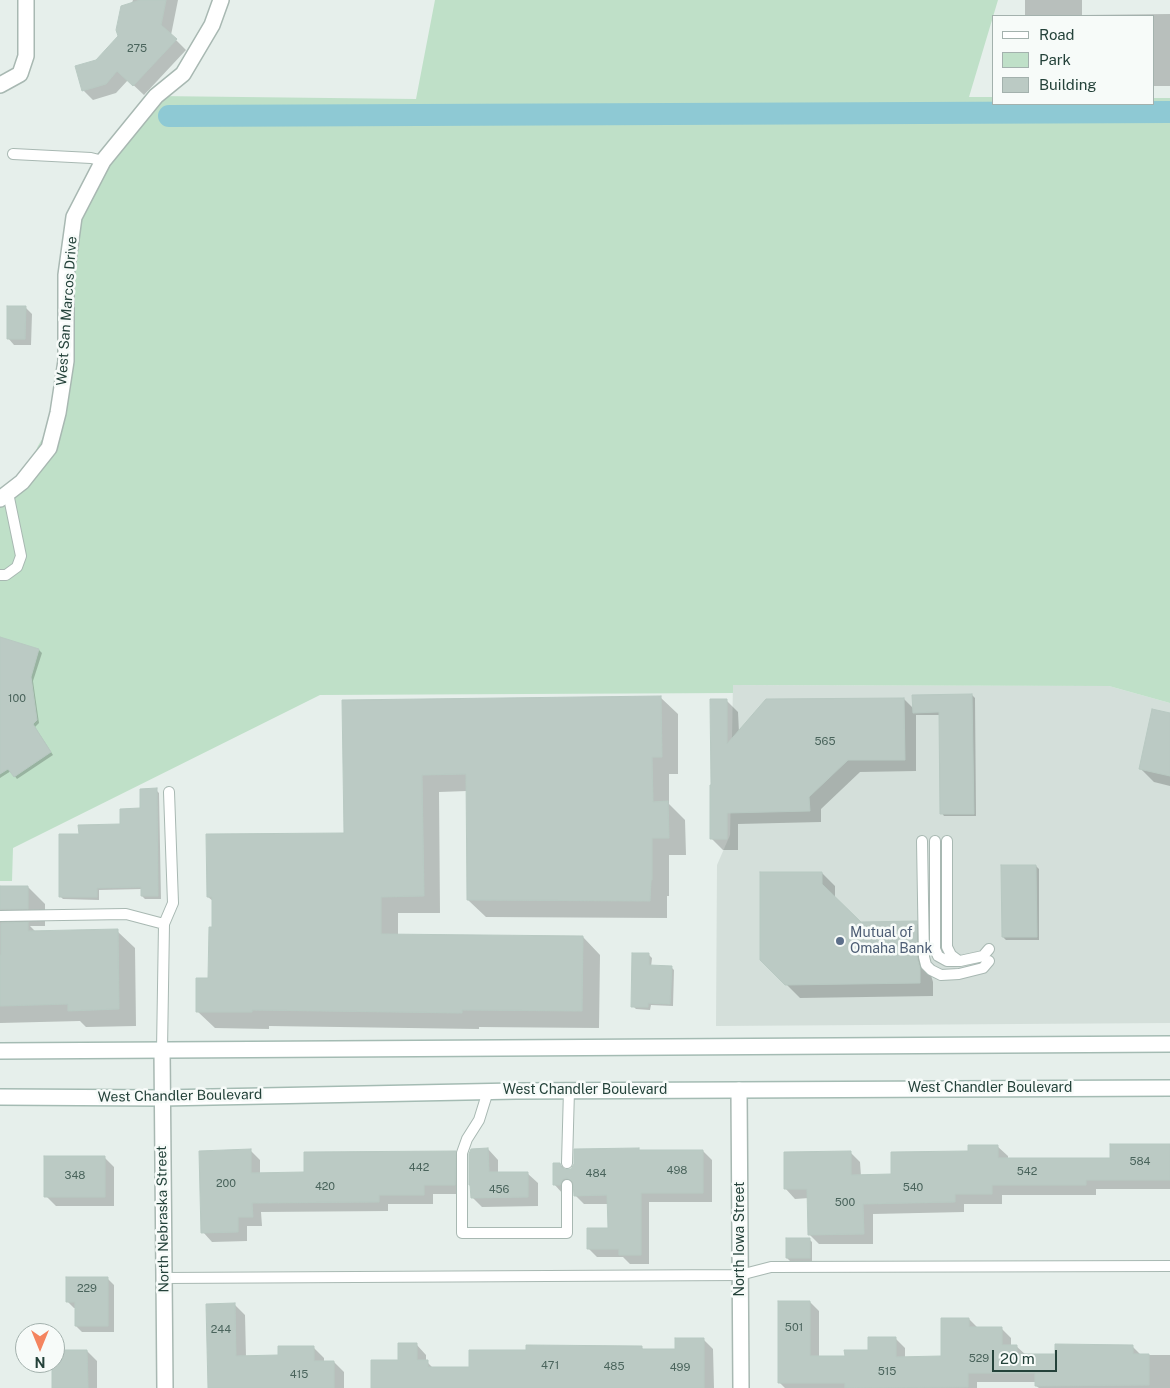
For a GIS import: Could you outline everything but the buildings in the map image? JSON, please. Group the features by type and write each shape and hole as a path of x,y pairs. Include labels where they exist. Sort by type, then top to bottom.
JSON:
{"main road":[{"path":"0,85 20,74 26,56 26,0"},
{"name":"West San Marcos Drive","path":"4,496 22,482 49,448 58,412 66,360 66,275 74,217 103,161 156,96 183,74 212,25 221,0"},
{"path":"0,1051 1170,1044"},
{"name":"North Nebraska Street","path":"162,1050 165,1388"},
{"name":"West Chandler Boulevard","path":"0,1097 162,1098 569,1090 1170,1088"},
{"name":"North Iowa Street","path":"739,1090 741,1388"}],"lane":[{"path":"13,154 91,158 103,161"},
{"path":"0,575 6,575 17,567 21,556 4,496"},
{"path":"162,1050 164,924 173,903 170,792"},
{"path":"922,841 924,958 926,965 941,975 959,974 983,968 989,961"},
{"path":"934,841 935,949 938,956 947,961 960,961 983,956 989,949"},
{"path":"947,841 947,947 951,955 960,961"},
{"path":"0,916 126,914 164,924"},
{"path":"567,1163 569,1090"},
{"path":"488,1091 479,1120 467,1139 462,1153 462,1233 567,1233 567,1185"},
{"path":"164,1278 740,1275 771,1267 1170,1266"}],"shaded area":[{"path":"733,685 1109,686 1170,703 1170,1023 716,1026 717,865 730,835"}],"green space":[{"path":"435,0 998,0 969,97 992,97 992,105 1155,105 1155,98 1170,98 1170,703 1109,686 733,685 733,693 320,695 13,848 12,881 0,881 0,488 22,482 38,446 58,412 74,217 156,96 416,99"}],"waterway":[{"path":"169,116 1170,112"}],"place":[{"name":"Mutual of Omaha Bank","path":"840,941"}]}
